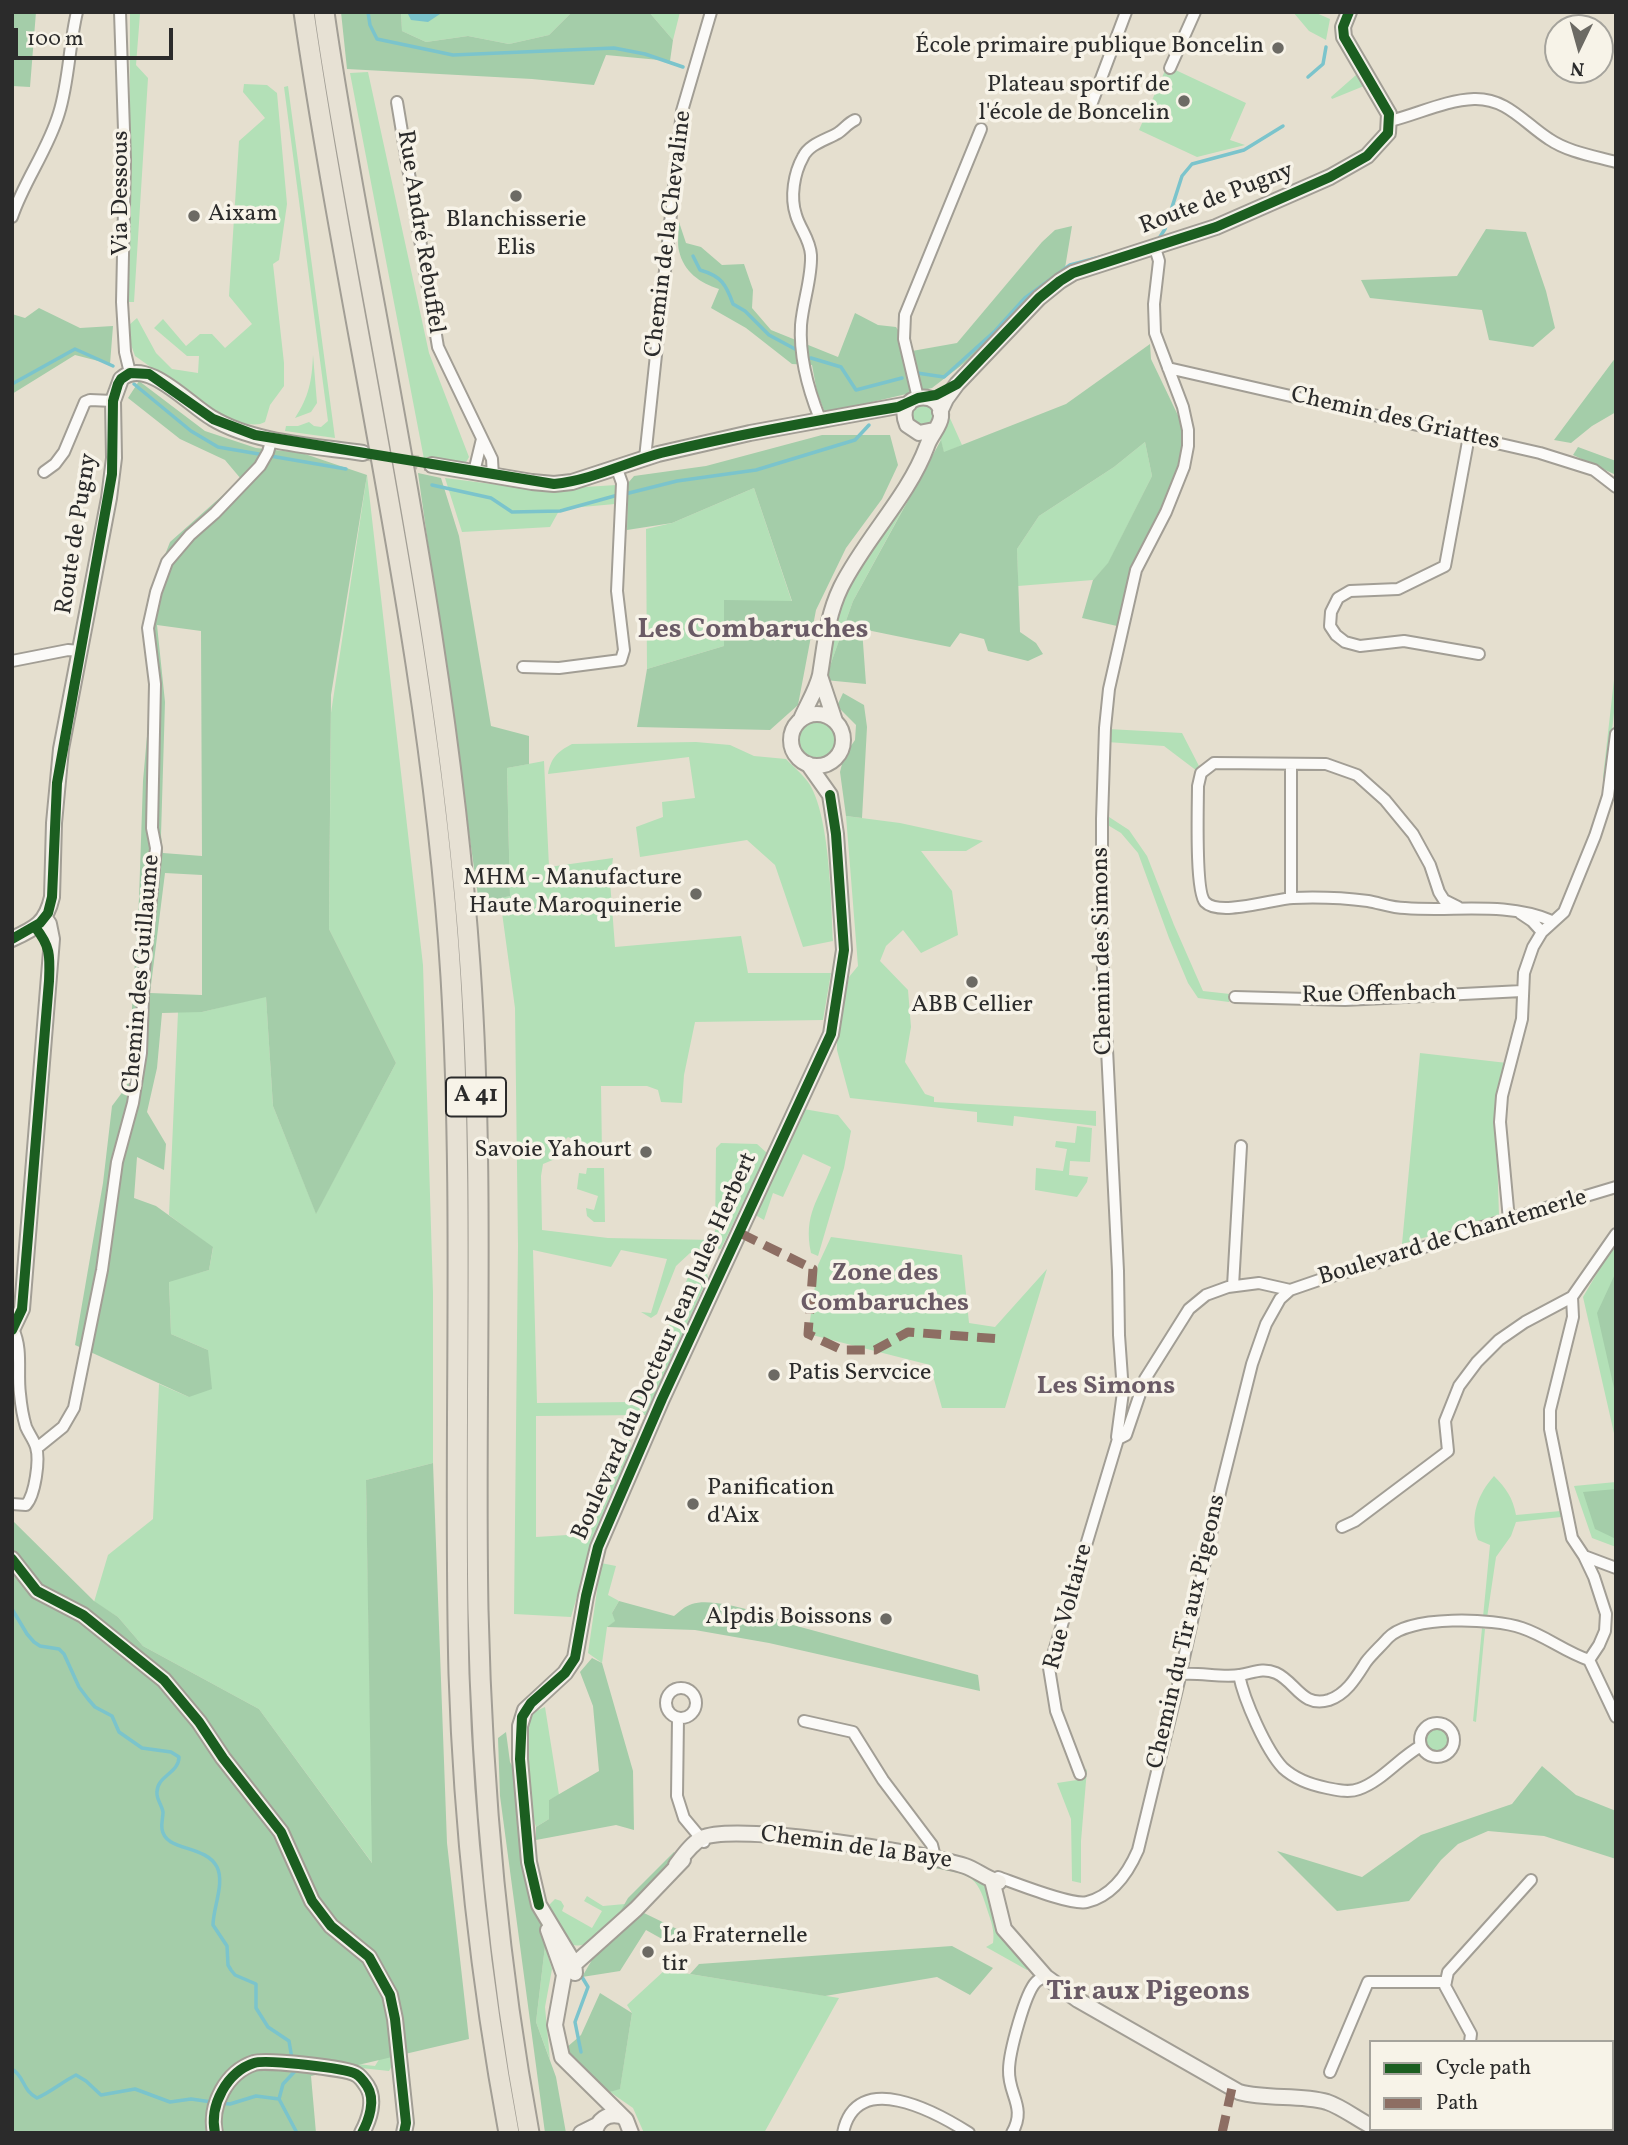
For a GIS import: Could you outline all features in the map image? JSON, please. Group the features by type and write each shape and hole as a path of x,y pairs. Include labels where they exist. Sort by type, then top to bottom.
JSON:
{"highway":[{"name":"A 41","path":"304,12 414,649 445,894 454,1041 457,1165 459,1679 477,1912 494,2045 509,2133"},
{"name":"A 41","path":"324,12 432,633 456,804 464,884 474,1044 478,1175 477,1530 483,1743 498,1923 529,2133"}],"street":[{"path":"12,217 19,196 40,160 60,112 77,12"},
{"name":"Via Dessous","path":"120,12 125,160 122,302 125,352 130,373"},
{"name":"Chemin de la Chevaline","path":"645,458 682,111 711,12"},
{"path":"1090,108 1126,12"},
{"path":"1170,68 1195,12"},
{"path":"1349,12 1343,27 1344,37 1381,98 1390,121 1455,102 1476,99 1494,102 1505,105 1549,140 1616,162"},
{"name":"Rue André Rebuffel","path":"397,102 438,347 492,459 493,476"},
{"path":"820,419 808,388 803,362 801,326 811,268 811,251 796,216 794,184 807,150 840,132 855,120"},
{"name":"Route de Pugny","path":"940,412 957,384 1039,298 1059,281 1085,268 1216,228 1355,164 1384,139 1390,121"},
{"path":"918,400 904,339 905,315 981,129"},
{"name":"Chemin des Simons","path":"1118,1439 1116,1433 1124,1399 1104,1008 1102,787 1109,690 1136,570 1166,512 1184,467 1188,446 1183,407 1154,333 1159,261 1155,248"},
{"name":"Chemin des Griattes","path":"1168,368 1539,453 1594,470 1616,487"},
{"path":"44,472 55,464 64,452 85,402 113,401 121,379 130,373 149,374 212,419 268,450 363,453"},
{"name":"Route de Pugny","path":"432,465 554,484 619,476 645,458 820,419 873,411 918,400 957,384"},
{"path":"820,676 835,721 842,732 840,752 823,765 808,764 795,753 792,746 793,730 801,719 820,676 828,621 839,590 868,540 916,473 940,422 940,412 934,401 918,400 904,414 918,453 916,473"},
{"name":"Route de Pugny","path":"40,923 52,897 57,783 112,474 113,401"},
{"name":"Route de Pugny","path":"873,411 888,413 909,426"},
{"path":"909,426 924,434 934,430"},
{"path":"1469,436 1445,566 1398,589 1350,591 1338,598 1331,612 1330,626 1345,642 1360,646 1404,641 1479,654"},
{"path":"474,472 482,439"},
{"name":"Chemin des Guillaume","path":"37,1448 63,1427 74,1408 102,1270 117,1162 133,1103 141,1053 144,970 156,848 152,828 155,684 149,618 166,562 268,450"},
{"path":"523,667 559,668 621,660 624,650 617,591 622,501 619,476"},
{"path":"12,661 68,650 80,651"},
{"path":"801,719 815,714 835,721"},
{"path":"1509,1220 1500,1122 1502,1096 1522,1019 1524,973 1533,947 1542,932 1564,912 1608,796 1616,734"},
{"path":"830,762 830,795"},
{"path":"1458,908 1444,900 1439,892 1430,865 1413,834 1385,800 1357,775 1326,764 1214,763 1201,773 1198,786 1201,897 1216,908 1232,908 1291,898 1334,898 1404,908 1514,910 1552,921"},
{"name":"Boulevard du Docteur Jean Jules Herbert","path":"571,1970 540,1905 529,1862 519,1745 522,1717 531,1703 565,1672 575,1658 598,1547 662,1399 831,1034 844,950 836,834 830,795 808,764"},
{"path":"1291,765 1291,898"},
{"path":"1426,908 1435,901 1439,892"},
{"path":"1514,910 1532,921 1542,932"},
{"path":"12,939 40,923 50,955 22,1310 13,1329 18,1338 19,1391 24,1418 37,1448 32,1498 26,1505 12,1504"},
{"name":"Rue Offenbach","path":"1235,997 1345,1000 1522,991"},
{"path":"1233,1286 1241,1146"},
{"name":"Boulevard de Chantemerle","path":"1290,1290 1476,1229 1616,1187"},
{"path":"1342,1527 1355,1521 1448,1451 1445,1420 1459,1386 1477,1362 1499,1340 1525,1322 1572,1297 1616,1234"},
{"path":"1118,1439 1123,1438 1129,1430 1145,1379 1189,1309 1206,1295 1233,1286 1265,1283 1290,1290"},
{"path":"1265,1283 1280,1299"},
{"name":"Chemin du Tir aux Pigeons","path":"997,1880 1085,1903 1108,1891 1129,1872 1138,1850 1182,1670 1213,1520 1252,1364 1266,1324 1280,1299 1290,1290"},
{"path":"1572,1297 1573,1317 1550,1410 1550,1429 1572,1538 1594,1577 1605,1614 1605,1631 1600,1645 1589,1660"},
{"name":"Rue Voltaire","path":"1080,1774 1056,1711 1049,1668 1118,1439"},
{"path":"1584,1556 1616,1568"},
{"path":"12,1559 37,1591 83,1615 163,1680 199,1722 223,1758 281,1832 312,1901 331,1926 369,1957 390,1995 407,2130"},
{"path":"1182,1670 1239,1675 1258,1669 1276,1673 1313,1702 1329,1700 1352,1683 1366,1662 1391,1634 1405,1627 1427,1623 1484,1621 1512,1625 1535,1633 1573,1655 1589,1660 1616,1717"},
{"path":"1239,1675 1242,1692 1283,1767 1306,1783 1344,1791 1358,1790 1421,1746"},
{"path":"631,2133 628,2123 562,2057 555,2025 558,2007 571,1970 636,1909 700,1842 684,1818 677,1796 678,1718"},
{"path":"804,1721 853,1732 932,1853"},
{"name":"Chemin de la Baye","path":"700,1842 732,1833 932,1853 997,1880"},
{"path":"997,1880 998,1905 1004,1929 1046,1976 1078,2000 1240,2092 1257,2097 1307,2099 1328,2103 1369,2125"},
{"path":"1470,2040 1471,2034 1445,1986 1448,1972 1531,1880"},
{"path":"1013,2133 1019,2118 1008,2072 1015,2036 1030,1993 1037,1981 1046,1976"},
{"path":"1330,2071 1368,1982 1446,1982"},
{"path":"215,2133 214,2112 233,2075 257,2062 272,2062 356,2073 369,2087 369,2120 362,2133"},
{"path":"597,2127 598,2093"},
{"path":"843,2133 851,2115 864,2101 884,2098 928,2110 969,2133"},
{"path":"582,2133 597,2127 610,2115 620,2116"}],"green space":[{"path":"12,12 36,12 30,87 12,86"},
{"path":"130,12 144,12 140,14 136,65 148,78 134,302 129,302"},
{"path":"341,12 401,12 402,31 426,42 468,36 509,44 549,35 572,12 649,12 673,40 670,61 606,55 594,85 347,69"},
{"path":"401,12 572,12 549,35 509,44 468,36 426,42 402,31"},
{"path":"649,12 680,12 673,40"},
{"path":"1293,12 1314,12 1330,19 1326,40 1309,31"},
{"path":"1167,66 1246,103 1230,140 1245,145 1197,157 1139,130"},
{"path":"368,72 429,353 469,457 465,464 424,459 350,73"},
{"path":"1356,75 1364,86 1332,99 1331,97"},
{"path":"244,84 267,85 277,93 287,204 279,260 273,264 284,386 270,405 265,422 252,424 218,413 135,356 130,342 129,325 137,318 156,353 172,369 198,373 199,356 187,356 154,328 163,319 186,346 200,334 212,334 225,348 252,324 229,296 239,141 265,118 243,92"},
{"path":"288,86 335,438 285,431 286,426 309,422 321,427 328,421 284,87"},
{"path":"679,222 686,243 701,247 722,265 744,264 753,290 752,308 771,330 838,357 855,313 878,325 896,327 912,351 957,343 1042,242 1055,230 1072,226 1064,274 967,361 932,388 825,413 817,392 812,365 792,364 746,328 711,308 719,289 699,280 685,265 678,248"},
{"path":"1486,229 1526,232 1555,328 1533,347 1489,340 1482,310 1370,298 1361,280 1457,276"},
{"path":"39,308 80,328 113,326 110,364 75,355 12,394 12,314 25,318"},
{"path":"1150,344 1151,359 1184,428 1178,475 1131,573 1117,626 1082,618 1093,580 1108,563 1152,476 1145,442 1114,467 1039,516 1017,549 1020,632 1036,643 1043,654 1028,661 988,651 984,639 960,633 950,647 862,629 866,684 825,680 853,601 941,440 944,452 1066,404"},
{"path":"313,355 317,403 311,412 295,418 309,388"},
{"path":"1616,357 1616,412 1571,443 1554,440"},
{"path":"139,381 205,431 256,448 302,453 367,475 331,695 329,929 396,1063 316,1214 273,1106 266,997 202,1012 162,1013 157,1068 147,1112 166,1144 164,1170 137,1157 134,1198 156,1206 213,1247 209,1270 169,1282 171,1334 208,1350 212,1389 189,1397 75,1345 103,1183 112,1106 127,1086 139,899 143,781 151,691 147,601 170,542 241,479 225,460 180,439 128,398","holes":["157,625 201,631 202,856 163,853 161,835 165,702","165,873 202,875 202,995 150,993"]},
{"path":"922,404 930,407 933,415 930,423 922,426 914,423 911,415 914,407"},
{"path":"949,416 962,445 944,453 940,438 937,437"},
{"path":"822,435 890,435 898,465 882,499 846,548 816,610 798,705 770,730 637,727 647,669 724,646 724,600 792,601 754,488 672,523 627,530 628,483 634,476 706,466"},
{"path":"1145,442 1152,476 1108,564 1093,580 1018,586 1017,549 1039,516 1114,467"},
{"path":"1578,447 1616,461 1616,475 1573,455"},
{"path":"418,473 441,478 459,536 491,726 529,736 529,764 507,768 510,896 479,903"},
{"path":"367,475 423,965 433,1293 433,1463 366,1480 373,1864 259,1709 143,1646 118,1617 94,1602 108,1555 153,1519 159,1384 189,1397 208,1350 171,1334 169,1281 209,1270 213,1248 169,1215 178,1012 202,1012 266,996 273,1106 316,1213 396,1063 329,929 331,713"},
{"path":"445,478 539,490 616,485 615,504 560,509 550,527 462,532"},
{"path":"754,488 792,602 724,646 647,669 646,529 672,523"},
{"path":"909,498 853,601 825,680 831,636 843,600 862,563"},
{"path":"1616,662 1616,694 1605,795 1603,777"},
{"path":"843,693 864,705 867,727 862,818 846,816 840,772 844,756 855,740 856,725 837,706"},
{"path":"818,720 826,721 832,726 837,732 837,748 832,754 826,759 818,760 810,759 804,754 799,748 798,740 799,732 804,726 810,721"},
{"path":"1108,729 1182,733 1200,768 1197,771 1164,746 1107,742"},
{"path":"696,742 730,745 754,756 786,759 808,782 821,815 825,836 833,941 803,947 775,865 747,840 640,857 636,827 663,817 662,802 695,798 689,757 548,774 555,756 572,744"},
{"path":"544,761 549,867 613,858 610,881 615,947 741,936 748,973 831,973 823,1020 695,1022 684,1075 682,1103 661,1102 658,1090 647,1086 601,1086 602,1155 585,1155 587,1145 568,1137 560,1145 555,1159 543,1164 542,1230 608,1238 715,1240 716,1148 721,1143 757,1144 767,1153 721,1249 690,1253 676,1266 657,1314 651,1318 641,1312 651,1313 667,1259 621,1250 611,1267 533,1250 537,1403 634,1402 657,1356 688,1277 694,1269 702,1269 708,1277 647,1415 536,1416 536,1537 583,1534 624,1447 625,1439 630,1440 631,1448 589,1555 571,1617 514,1614 518,1246 515,1008 500,898 510,896 507,768"},
{"path":"1106,815 1129,830 1147,856 1203,991 1230,994 1229,1002 1198,998 1188,983 1138,853 1121,833 1106,824"},
{"path":"846,816 900,823 983,841 966,851 921,851 952,891 958,935 921,953 903,930 886,946 880,961 908,990 911,1027 905,1062 925,1094 934,1097 934,1102 1096,1111 1096,1126 1014,1116 1013,1126 977,1122 977,1112 850,1098 837,1050 837,1036 849,977 858,966"},
{"path":"1420,1053 1507,1063 1496,1122 1499,1216 1402,1244"},
{"path":"798,1108 838,1115 851,1131 844,1168 818,1256 811,1253 809,1228 831,1167 803,1154 783,1197 773,1193 764,1220 752,1213"},
{"path":"1077,1126 1092,1128 1090,1162 1070,1161 1069,1175 1088,1177 1087,1182 1077,1197 1035,1190 1036,1168 1063,1171 1067,1149 1055,1147 1056,1141 1075,1143"},
{"path":"587,1168 604,1168 605,1222 594,1222 587,1216 586,1208 594,1210 598,1196 577,1189 579,1173 586,1174"},
{"path":"831,1237 962,1255 969,1323 995,1327 1047,1269 1005,1408 942,1408 930,1365 808,1334 818,1265"},
{"path":"1616,1241 1616,1442 1583,1297"},
{"path":"1616,1272 1616,1397 1597,1313"},
{"path":"433,1463 447,1843 469,2039 311,2076 316,2133 12,2133 12,1520 94,1601 118,1617 143,1646 259,1709 372,1863 366,1480"},
{"path":"1494,1476 1508,1494 1516,1515 1561,1511 1561,1517 1516,1522 1511,1536 1496,1557 1487,1618 1483,1617 1490,1545 1478,1540 1474,1523 1483,1490"},
{"path":"1616,1482 1616,1547 1592,1538 1574,1486"},
{"path":"1616,1489 1616,1539 1595,1529 1583,1492"},
{"path":"601,1563 616,1566 608,1595 619,1601 612,1613 616,1621 607,1627 602,1663 588,1653"},
{"path":"619,1601 674,1616 687,1606 702,1602 743,1608 793,1625 978,1675 980,1691 769,1643 695,1630 607,1627 615,1621 612,1613"},
{"path":"1482,1628 1485,1629 1476,1722 1473,1721"},
{"path":"592,1658 602,1663 633,1771 634,1830 616,1825 536,1840 536,1827 549,1819 549,1800 599,1771 593,1706 580,1672"},
{"path":"545,1707 559,1795 549,1800 549,1819 536,1827 527,1772 527,1715"},
{"path":"1438,1727 1449,1734 1450,1739 1443,1750 1438,1751 1427,1744 1426,1739 1433,1728"},
{"path":"506,1732 510,1762 519,1779 525,1801 545,1946 536,2022 556,2077 566,2133 545,2133 500,1796 498,1738"},
{"path":"1542,1766 1576,1795 1616,1811 1616,1859 1544,1836 1488,1831 1458,1844 1441,1860 1409,1901 1337,1911 1277,1851 1362,1877 1421,1835 1512,1804"},
{"path":"1087,1769 1081,1841 1081,1883 1072,1881 1071,1819 1057,1783 1077,1780"},
{"path":"674,1852 684,1868 644,1913 679,1930 671,1944 646,1930 620,1971 582,1977 628,1898"},
{"path":"934,1864 965,1871 985,1882 995,1916 1030,1966 1027,1970 986,1947 993,1943 993,1930 983,1897 975,1882 963,1875 934,1868"},
{"path":"587,1896 603,1906 625,1904 600,1935 582,1945 574,1945 563,1938 546,1908 555,1899 561,1901 564,1906 562,1911 592,1928 602,1911 584,1901"},
{"path":"545,1946 552,1969 545,2007 550,2060 536,2022"},
{"path":"952,1946 993,1968 970,1995 937,1977 825,1996 690,1974 699,1964"},
{"path":"665,1970 839,1998 764,2133 644,2133 633,2108 610,2092 620,2088 632,2013 627,2005"},
{"path":"600,1993 632,2013 620,2089 610,2092 584,2070 566,2048 581,2035"},
{"path":"382,2018 394,2062 389,2071 342,2066 341,2062 375,2066 386,2048"}],"water":[{"path":"407,12 443,12 428,22 411,20"}],"waterway":[{"path":"368,12 370,25 377,39 453,55 614,48 645,54 683,67"},
{"path":"1308,77 1323,64 1326,47"},
{"path":"1158,240 1165,229 1182,176 1192,164 1244,150 1283,126"},
{"path":"693,256 700,270 722,282 733,304 745,311 769,335 795,349"},
{"path":"917,373 944,377 995,331 1025,298 1070,265 1104,256"},
{"path":"12,384 75,349 113,366"},
{"path":"811,358 841,367 856,390 902,378"},
{"path":"134,384 191,431 218,447 346,469"},
{"path":"625,494 677,481 756,470 855,440 869,425"},
{"path":"432,485 491,498 512,512 560,511 618,495"},
{"path":"12,1609 34,1642 40,1646 59,1649 64,1654 79,1687 95,1707 112,1716 119,1732 142,1748 171,1752 179,1757 176,1767 158,1787 157,1797 163,1812 162,1829 170,1841 204,1855 217,1867 220,1880 213,1925 227,1946 228,1965 235,1975 256,1984 256,2008 268,2027 289,2041 292,2059"},
{"path":"581,2052 575,2022 588,1987 582,1977"},
{"path":"12,2069 37,2098 76,2075 101,2095 135,2089 170,2102 191,2099 212,2102"},
{"path":"279,2099 283,2084 297,2069"},
{"path":"220,2103 230,2104 256,2096 279,2099 297,2133"}],"tunnel":[{"path":"363,453 432,465"}],"marked path":[{"path":"740,1233 813,1269 808,1334 842,1350 875,1350 908,1332 1002,1339"},
{"path":"1222,2133 1232,2088"}],"cycle path":[{"path":"12,939 40,923 48,913 52,897 57,783 112,474 113,401 121,379 130,373 149,374 213,419 255,435 554,484 582,479 647,457 691,446 898,407 918,398 936,395 957,384 1039,298 1073,273 1216,227 1330,177 1367,156 1388,133 1389,114 1344,37 1343,27 1349,12"},
{"path":"539,1905 529,1862 520,1759 522,1717 531,1703 565,1673 575,1658 598,1547 662,1399 831,1034 844,950 836,834 830,795"},
{"path":"12,1330 22,1309 49,981 48,952 35,927"},
{"path":"12,1559 37,1591 83,1615 164,1680 199,1722 223,1758 281,1832 312,1901 331,1926 369,1957 390,1995 395,2019 406,2123 404,2133"},
{"path":"215,2133 215,2112 222,2091 244,2067 261,2062 322,2067 358,2075 367,2086 371,2097 369,2116 362,2133"}],"place":[{"name":"École primaire publique Boncelin","path":"1278,48"},
{"name":"Plateau sportif de l'école de Boncelin","path":"1184,101"},
{"name":"Blanchisserie Elis","path":"516,196"},
{"name":"Aixam","path":"194,216"},
{"name":"MHM - Manufacture Haute Maroquinerie","path":"696,894"},
{"name":"ABB Cellier","path":"972,982"},
{"name":"Savoie Yahourt","path":"646,1152"},
{"name":"Patis Servcice","path":"774,1375"},
{"name":"Panification d'Aix","path":"693,1504"},
{"name":"Alpdis Boissons","path":"886,1619"},
{"name":"La Fraternelle tir","path":"648,1952"}],"district":[{"name":"Les Combaruches","path":"753,632"},
{"name":"Zone des Combaruches","path":"885,1290"},
{"name":"Les Simons","path":"1106,1388"},
{"name":"Tir aux Pigeons","path":"1148,1994"}]}
